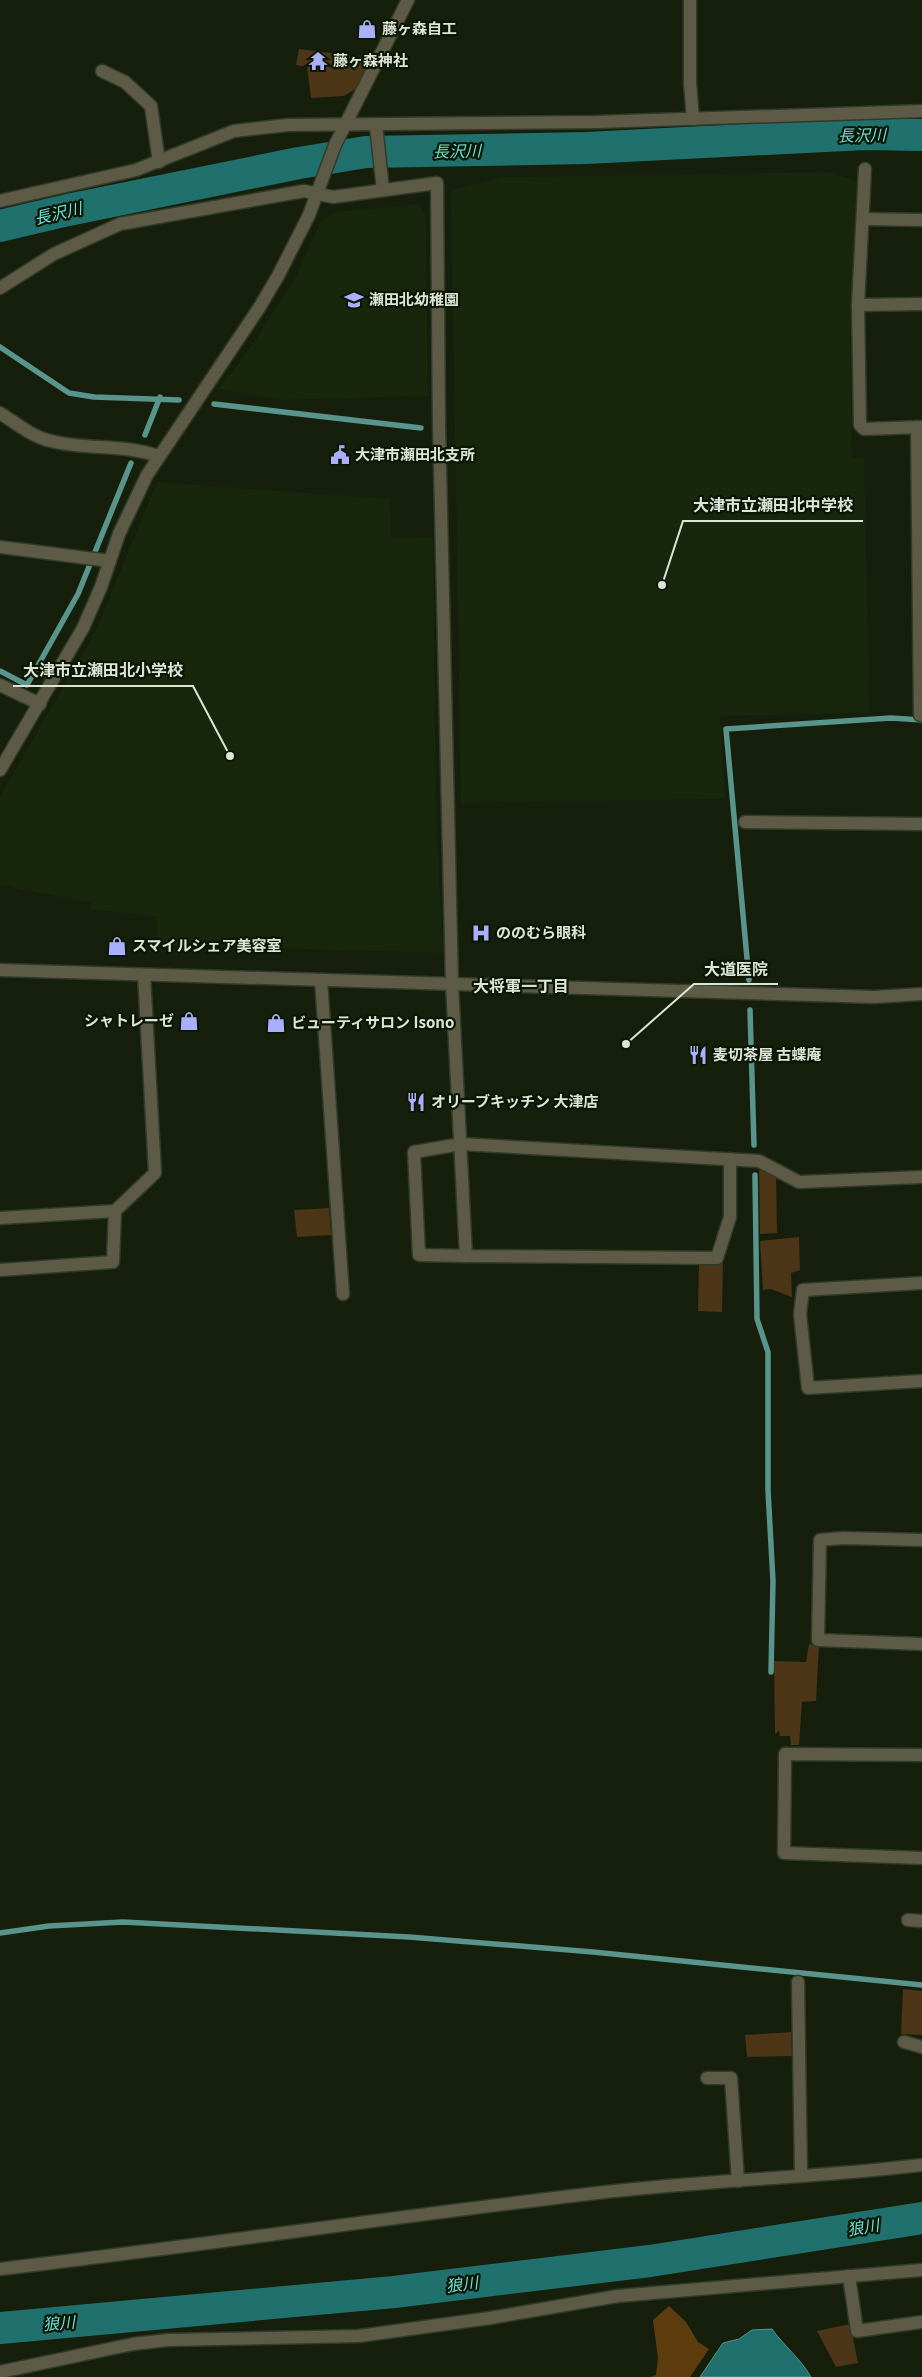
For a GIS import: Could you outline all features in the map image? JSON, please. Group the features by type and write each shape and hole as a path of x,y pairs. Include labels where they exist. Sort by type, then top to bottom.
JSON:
{"street":[{"path":"0,770 83,628 132,504 158,456 259,308 301,231 319,190 335,145 406,0"},
{"path":"690,0 690,74 693,119"},
{"path":"102,71 125,82 150,106 159,162"},
{"path":"0,201 96,180 159,162 218,136 250,127 693,119 922,111"},
{"path":"376,126 383,190"},
{"path":"866,169 858,305 860,425 864,429 919,427 920,715"},
{"path":"0,288 54,254 120,224 304,191 319,190 332,197 437,183 440,435 452,984 466,1256"},
{"path":"863,219 922,220"},
{"path":"858,305 922,304"},
{"path":"0,412 31,433 50,441 139,449 158,456"},
{"path":"0,547 110,561"},
{"path":"0,685 40,704"},
{"path":"744,822 922,824"},
{"path":"0,970 875,997 922,994"},
{"path":"0,1218 114,1211 155,1173 144,975"},
{"path":"321,980 343,1294"},
{"path":"730,1159 730,1217 717,1258 419,1254 414,1152 461,1144 759,1160 799,1182 922,1177"},
{"path":"0,1270 113,1262 114,1211"},
{"path":"922,1283 803,1290 800,1314 808,1388 922,1381"},
{"path":"922,1540 843,1538 820,1540 818,1640 922,1644"},
{"path":"922,1755 785,1754 784,1853 922,1858"},
{"path":"908,1920 922,1921"},
{"path":"798,1982 801,2175"},
{"path":"904,2042 922,2047"},
{"path":"707,2078 731,2078 738,2181"},
{"path":"0,2269 115,2256 396,2216 517,2204 598,2192 922,2165"},
{"path":"0,2372 133,2344 168,2340 359,2336 490,2318 618,2296 922,2270"},
{"path":"849,2276 857,2330 922,2322"}],"shaded area":[{"path":"299,49 370,58 357,88 344,96 311,98 307,67 296,65"},
{"path":"828,172 859,181 850,325 852,457 864,458 870,713 720,716 725,799 461,803 451,190 504,177"},
{"name":"瀬田北幼稚園","path":"418,204 426,215 428,396 283,400 218,389 251,347 296,276 320,223 335,212"},
{"path":"157,482 390,499 391,537 433,538 436,812 443,953 157,945 157,917 91,909 91,903 0,885 0,796 96,630"},
{"path":"759,1166 776,1174 777,1233 760,1234"},
{"path":"329,1208 331,1235 297,1237 294,1210"},
{"path":"799,1237 800,1270 791,1273 792,1297 771,1289 763,1290 760,1241"},
{"path":"723,1263 722,1312 698,1311 699,1265"},
{"path":"809,1644 819,1646 816,1701 802,1702 799,1745 791,1745 790,1736 780,1736 779,1731 775,1734 774,1661 806,1662"},
{"path":"903,1989 922,1991 922,2035 901,2034"},
{"path":"791,2032 792,2056 747,2057 745,2035"},
{"path":"669,2306 686,2322 698,2342 709,2349 690,2377 650,2377 656,2375 658,2358 653,2320"},
{"path":"850,2324 858,2363 836,2367 817,2331"}],"water":[{"path":"772,2329 811,2377 700,2377 723,2343 739,2339 752,2330"}],"waterway":[{"name":"長沢川","path":"0,226 68,210 299,163 366,152 586,148 865,134 922,135"},
{"path":"0,347 69,393 94,397 179,400"},
{"path":"145,435 160,397"},
{"path":"214,404 421,428"},
{"path":"0,671 27,685 78,594 131,463"},
{"path":"749,980 726,729 891,718 922,720"},
{"path":"750,1010 754,1145"},
{"path":"755,1175 757,1319 768,1352 768,1490 773,1581 771,1672"},
{"path":"0,1933 49,1926 123,1922 409,1937 593,1952 922,1985"},
{"name":"狼川","path":"0,2328 394,2292 650,2261 922,2218"}],"place":[{"name":"藤ヶ森自工","path":"367,29"},
{"name":"藤ヶ森神社","path":"318,61"},
{"name":"瀬田北幼稚園","path":"354,300"},
{"name":"大津市瀬田北支所","path":"340,455"},
{"name":"大津市立瀬田北中学校","path":"662,585"},
{"name":"大津市立瀬田北小学校","path":"230,756"},
{"name":"ののむら眼科","path":"481,933"},
{"name":"スマイルシェア美容室","path":"117,946"},
{"name":"シャトレーゼ","path":"189,1021"},
{"name":"ビューティサロン Isono","path":"276,1023"},
{"name":"大道医院","path":"626,1044"},
{"name":"麦切茶屋 古蝶庵","path":"698,1055"},
{"name":"オリーブキッチン 大津店","path":"416,1102"}],"district":[{"name":"大将軍一丁目","path":"521,986"}]}
